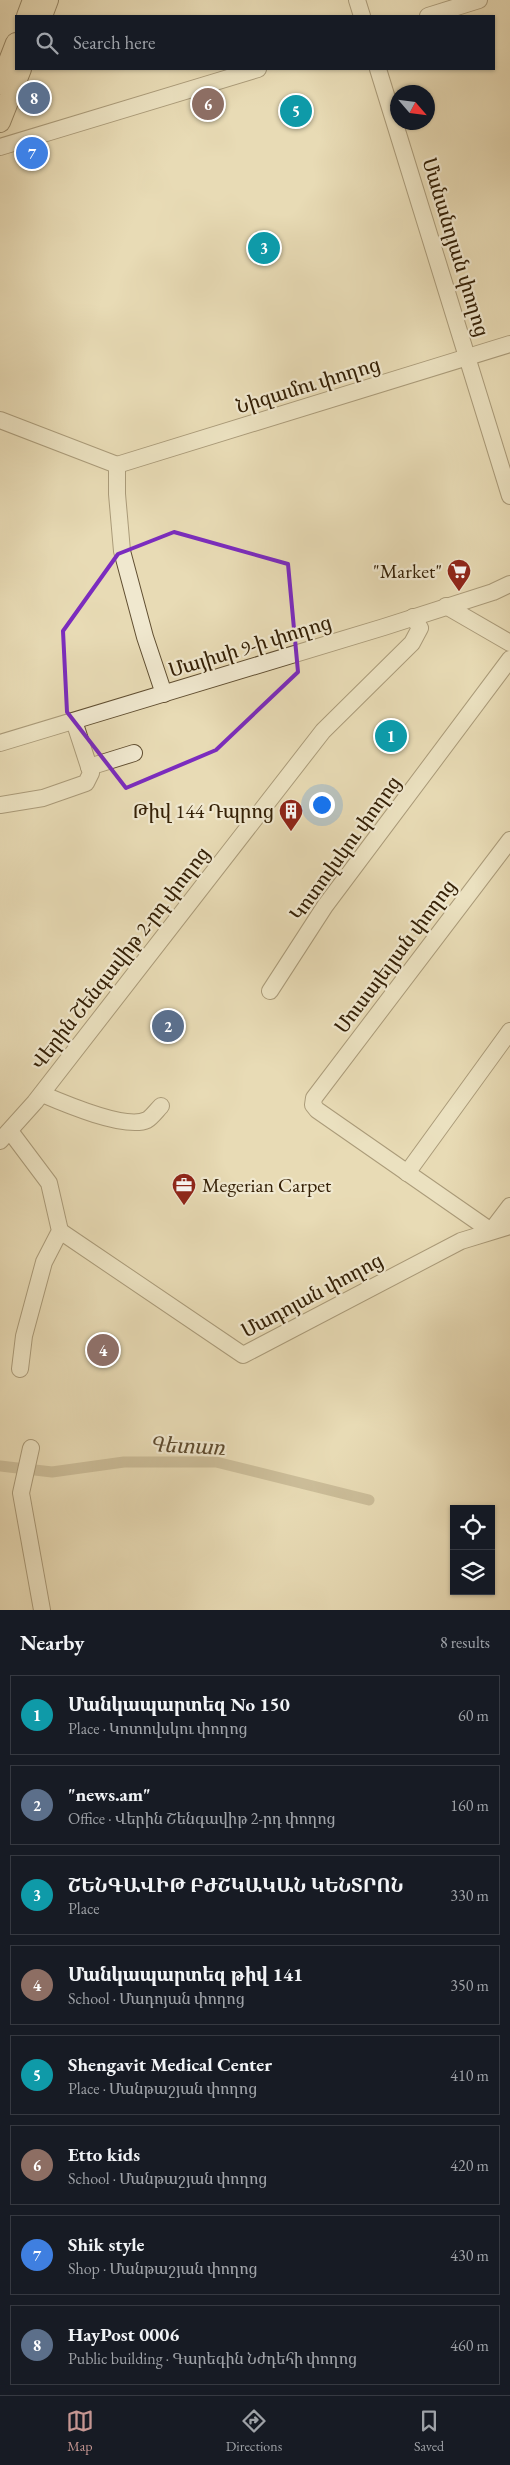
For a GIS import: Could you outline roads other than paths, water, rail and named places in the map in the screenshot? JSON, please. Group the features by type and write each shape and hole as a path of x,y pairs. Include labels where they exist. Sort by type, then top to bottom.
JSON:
{"main road":[{"path":"27,15 33,0"},
{"path":"42,15 48,0"},
{"path":"0,84 15,46"},
{"path":"0,122 21,70"}],"street":[{"path":"357,0 362,15"},
{"path":"431,15 479,0"},
{"path":"0,147 255,70"},
{"name":"Մանանդյան փողոց","path":"378,70 510,496"},
{"name":"Նիզամու փողոց","path":"118,465 510,344"},
{"path":"0,420 118,465 117,494 122,551 145,637 164,694"},
{"name":"Մայիսի 9-ի փողոց","path":"0,743 413,617 510,584"},
{"path":"446,606 510,642"},
{"name":"Վերին Շենգավիթ 2-րդ փողոց","path":"5,1136 42,1094 324,730 412,643 420,628 413,617"},
{"name":"Կոտովսկու փողոց","path":"270,991 325,906 510,659"},
{"path":"0,805 43,798 86,783 90,773 89,767 74,721"},
{"path":"89,767 134,753"},
{"name":"Մուսայելյան փողոց","path":"407,1173 317,1110 313,1105 314,1098 510,840"},
{"path":"510,1031 407,1173 491,1231 510,1226"},
{"path":"42,1094 79,1109 131,1123 147,1120 161,1106"},
{"path":"5,1136 49,1184 60,1231 44,1262 24,1336 20,1369"},
{"path":"491,1231 510,1206"},
{"name":"Մադոյան փողոց","path":"60,1231 243,1355 461,1241 491,1231"},
{"path":"31,1448 22,1493 42,1610"}],"waterway":[{"name":"Գետառ","path":"0,1466 52,1472 124,1462 216,1462 369,1500"}],"place":[{"name":"HayPost 0006","path":"34,98"},
{"name":"Etto kids","path":"208,104"},
{"name":"Shengavit Medical Center","path":"296,111"},
{"name":"Shik style","path":"32,153"},
{"name":"ՇԵՆԳԱՎԻԹ ԲԺՇԿԱԿԱՆ ԿԵՆՏՐՈՆ","path":"264,248"},
{"name":"\"Market\"","path":"459,592"},
{"name":"Մանկապարտեզ No 150","path":"391,736"},
{"name":"Թիվ 144 Դպրոց","path":"291,832"},
{"name":"\"news.am\"","path":"168,1026"},
{"name":"Megerian Carpet","path":"184,1206"},
{"name":"Մանկապարտեզ թիվ 141","path":"103,1350"}]}
